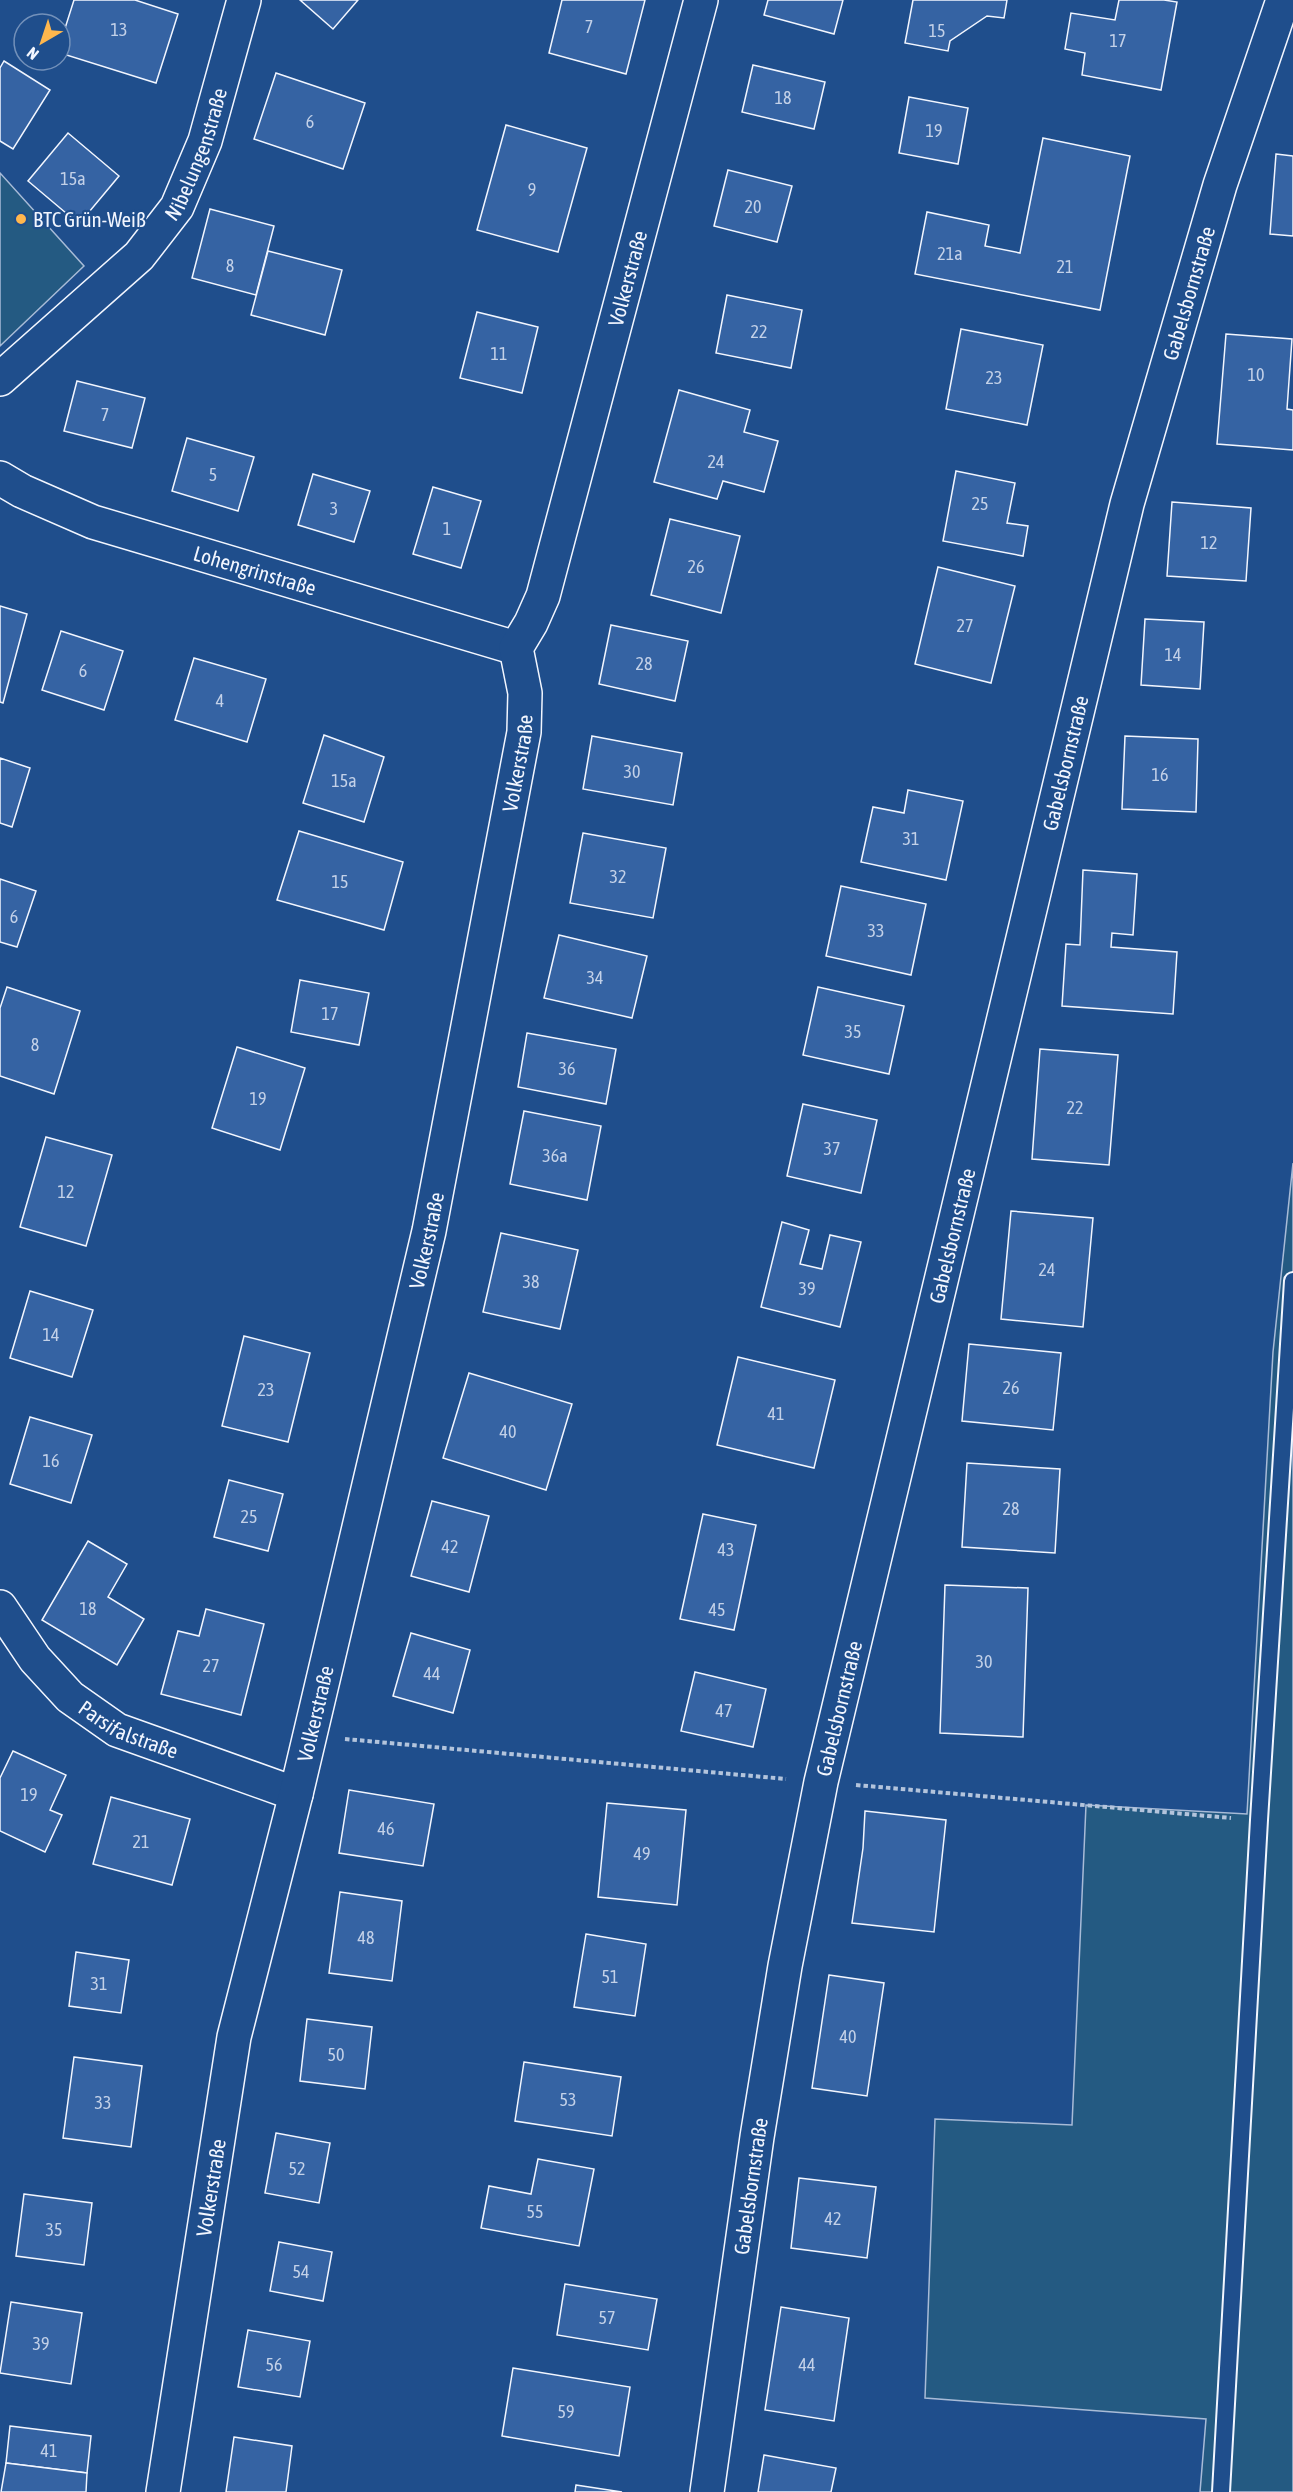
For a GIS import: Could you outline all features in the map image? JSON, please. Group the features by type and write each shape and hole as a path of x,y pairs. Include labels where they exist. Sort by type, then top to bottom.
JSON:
{"street":[{"name":"Nibelungenstraße","path":"0,379 139,256 177,207 205,141 244,0"},
{"name":"Volkerstraße","path":"163,2492 234,2037 296,1794 429,1231 524,732 525,693 516,648 543,596 701,0"},
{"name":"Gabelsbornstraße","path":"707,2492 779,2000 821,1782 1128,504 1220,185 1283,0"},
{"name":"Lohengrinstraße","path":"0,478 22,491 93,522 516,648"},
{"name":"Parsifalstraße","path":"0,1609 35,1659 70,1697 117,1730 296,1794"}],"lane":[{"path":"1221,2492 1260,1797 1293,1281"}],"shaded area":[{"name":"BTC Grün-Weiß","path":"0,173 84,266 0,346"},
{"path":"1293,1163 1293,2492 1200,2492 1206,2419 925,2398 935,2119 1072,2125 1086,1805 1247,1814 1273,1352"}],"building":[{"path":"74,0 135,0 178,14 156,83 72,57 72,12 70,12"},
{"path":"300,0 358,0 333,29"},
{"path":"562,0 645,0 626,74 549,53"},
{"path":"768,0 843,0 834,34 764,15"},
{"path":"913,0 1007,0 1004,18 987,16 950,41 948,51 905,43"},
{"path":"1119,0 1177,2 1161,90 1082,75 1085,53 1065,49 1071,13 1115,20"},
{"path":"4,61 12,66 12,72 21,72 50,90 13,149 0,141 0,68"},
{"path":"753,65 825,82 814,129 742,112"},
{"path":"276,73 365,103 343,169 254,139"},
{"path":"909,97 968,108 958,164 899,153"},
{"path":"506,125 587,148 558,252 477,230"},
{"path":"68,133 119,176 79,224 28,181"},
{"path":"1043,138 1130,156 1100,310 915,274 927,212 989,225 985,246 1020,253"},
{"path":"1276,154 1293,156 1293,236 1270,234"},
{"path":"728,170 792,186 777,242 714,226"},
{"path":"210,209 274,226 256,295 192,278"},
{"path":"268,251 342,270 325,335 251,315"},
{"path":"727,295 802,310 791,368 716,353"},
{"path":"477,312 538,327 522,393 460,378"},
{"path":"961,329 1043,345 1027,425 946,409"},
{"path":"1226,334 1292,339 1287,409 1293,410 1293,450 1217,444"},
{"path":"77,381 145,398 132,448 64,431"},
{"path":"679,390 750,410 744,432 778,441 764,492 723,481 717,499 654,482"},
{"path":"187,438 254,457 238,511 172,491"},
{"path":"956,471 1015,483 1007,523 1028,526 1023,556 943,541"},
{"path":"313,474 370,491 354,542 298,525"},
{"path":"433,487 481,501 461,568 413,554"},
{"path":"1172,502 1251,508 1246,581 1167,576"},
{"path":"670,519 740,536 721,613 651,595"},
{"path":"938,567 1015,586 991,683 915,664"},
{"path":"0,606 27,614 3,703 0,702"},
{"path":"1145,619 1204,622 1200,689 1141,685"},
{"path":"611,625 688,641 675,701 599,684"},
{"path":"61,631 123,651 104,710 42,690"},
{"path":"194,658 266,679 247,742 175,720"},
{"path":"324,735 384,757 364,822 303,803"},
{"path":"592,736 682,753 673,805 583,789"},
{"path":"1125,736 1198,739 1196,812 1122,809"},
{"path":"0,758 30,768 12,827 0,823"},
{"path":"908,790 963,801 946,880 861,862 873,807 904,813"},
{"path":"299,831 403,862 384,930 277,900"},
{"path":"583,833 666,848 653,918 570,903"},
{"path":"1083,870 1137,874 1133,935 1112,933 1111,947 1177,952 1173,1014 1062,1006 1066,944 1080,945"},
{"path":"0,879 36,891 17,947 0,942"},
{"path":"841,886 926,904 911,975 826,956"},
{"path":"559,935 647,956 632,1018 544,998"},
{"path":"300,980 369,993 359,1045 291,1032"},
{"path":"7,987 80,1011 54,1094 0,1076 0,1008"},
{"path":"818,987 904,1006 889,1074 803,1055"},
{"path":"527,1033 616,1049 606,1104 518,1087"},
{"path":"237,1047 305,1068 280,1150 212,1128"},
{"path":"1040,1049 1118,1055 1109,1165 1032,1159"},
{"path":"803,1104 877,1120 861,1193 787,1176"},
{"path":"524,1111 601,1126 587,1200 510,1184"},
{"path":"46,1137 112,1155 86,1246 20,1227"},
{"path":"1011,1211 1093,1218 1083,1327 1001,1319"},
{"path":"782,1222 809,1230 800,1264 822,1269 830,1235 861,1242 840,1327 761,1307"},
{"path":"501,1233 578,1250 560,1329 483,1312"},
{"path":"30,1291 93,1310 72,1377 10,1358"},
{"path":"244,1336 310,1353 288,1442 222,1426"},
{"path":"969,1344 1061,1353 1053,1430 962,1421"},
{"path":"738,1357 835,1380 814,1468 717,1445"},
{"path":"469,1373 572,1404 546,1490 443,1458"},
{"path":"30,1417 92,1435 71,1503 10,1484"},
{"path":"967,1463 1060,1469 1055,1553 962,1547"},
{"path":"229,1480 283,1494 268,1551 214,1537"},
{"path":"432,1501 489,1516 469,1592 411,1576"},
{"path":"703,1514 756,1525 734,1630 680,1619"},
{"path":"88,1541 127,1564 108,1597 144,1619 117,1665 42,1620"},
{"path":"945,1585 1028,1588 1023,1737 940,1733"},
{"path":"206,1609 264,1624 241,1715 161,1694 178,1631 199,1636"},
{"path":"411,1633 470,1650 453,1713 393,1696"},
{"path":"695,1672 766,1689 753,1747 681,1731"},
{"path":"13,1751 66,1775 50,1810 62,1815 45,1852 0,1831 0,1778"},
{"path":"349,1790 434,1804 423,1866 339,1853"},
{"path":"111,1797 190,1819 172,1885 93,1864"},
{"path":"607,1803 686,1810 677,1905 598,1897"},
{"path":"865,1811 946,1820 934,1932 852,1923 863,1848"},
{"path":"340,1892 402,1901 392,1981 329,1973"},
{"path":"586,1934 646,1944 635,2016 574,2007"},
{"path":"76,1952 129,1960 121,2013 69,2006"},
{"path":"829,1975 884,1983 867,2096 812,2088"},
{"path":"307,2019 372,2027 365,2089 300,2081"},
{"path":"74,2057 142,2066 131,2147 63,2138"},
{"path":"524,2062 621,2077 612,2136 515,2121"},
{"path":"276,2133 330,2143 319,2203 265,2193"},
{"path":"538,2159 594,2169 579,2246 481,2228 489,2186 531,2194"},
{"path":"799,2178 876,2187 867,2258 791,2248"},
{"path":"24,2194 92,2203 84,2265 16,2256"},
{"path":"279,2242 332,2252 323,2301 270,2291"},
{"path":"565,2284 657,2299 648,2350 557,2335"},
{"path":"11,2302 82,2313 71,2384 0,2373"},
{"path":"781,2307 849,2318 834,2421 765,2410"},
{"path":"248,2330 310,2341 300,2397 238,2387"},
{"path":"513,2368 630,2387 619,2456 502,2436"},
{"path":"10,2426 91,2436 87,2473 6,2463"},
{"path":"234,2437 292,2446 286,2492 226,2492"},
{"path":"764,2455 836,2468 831,2492 758,2492"},
{"path":"6,2463 87,2473 86,2492 1,2492"},
{"path":"576,2485 622,2492 575,2492"}],"place":[{"name":"BTC Grün-Weiß","path":"21,219"}]}
